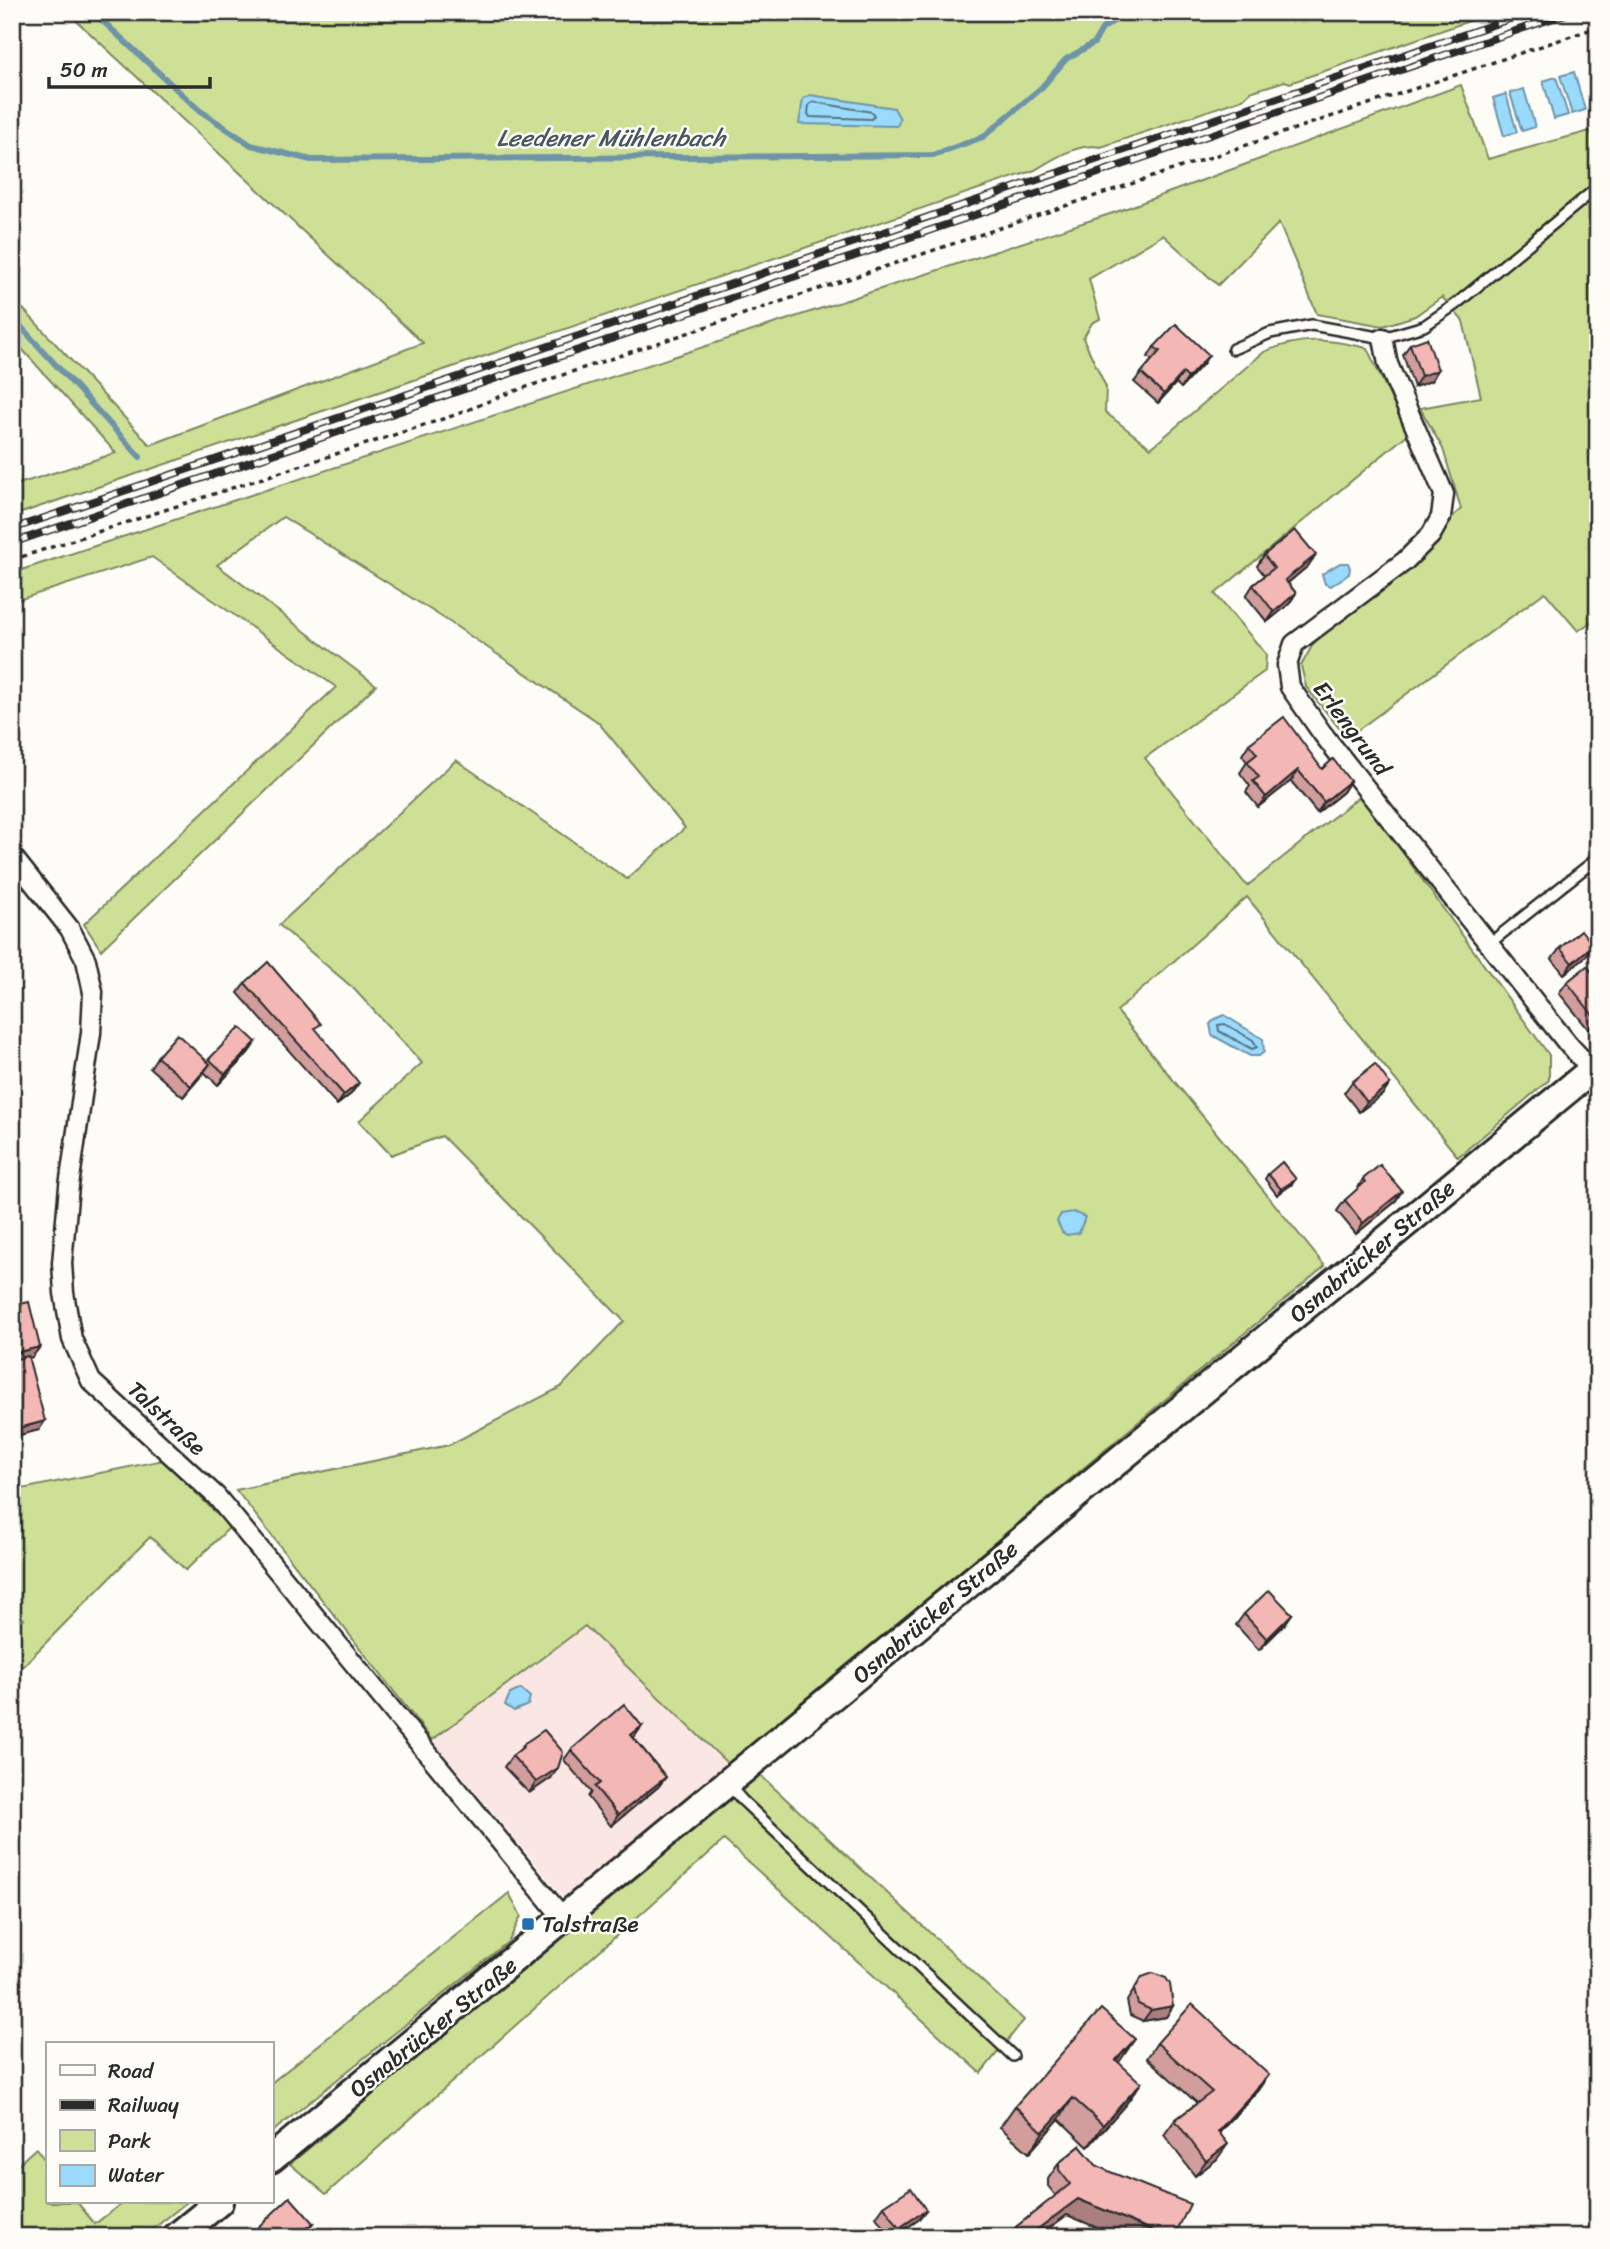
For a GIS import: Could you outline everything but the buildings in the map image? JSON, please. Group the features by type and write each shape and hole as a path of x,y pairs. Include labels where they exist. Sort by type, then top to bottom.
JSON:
{"main road":[{"name":"Osnabrücker Straße","path":"273,2157 1595,1067"},
{"path":"176,2237 217,2204"}],"street":[{"name":"Erlengrund","path":"1384,338 1388,364 1444,494 1441,517 1431,535 1405,561 1294,644 1287,665 1290,687 1322,733 1567,1044 1595,1067"},
{"name":"Talstraße","path":"12,856 70,929 86,960 93,992 91,1033 68,1185 62,1263 72,1339 92,1381 216,1496 564,1919"}],"lane":[{"path":"1233,349 1270,333 1312,325 1384,338 1424,326 1456,304 1598,187"},
{"path":"1490,943 1594,861"},
{"path":"727,1784 1013,2056"}],"path":[{"path":"12,560 445,418 519,390 1598,27"}],"shaded area":[{"path":"585,1626 729,1765 563,1897 432,1740"}],"green space":[{"path":"67,12 1495,12 1290,83 1285,81 1250,92 1243,99 1101,147 1075,149 1035,170 12,516 12,486 116,453 12,338 12,297 150,445 423,343"},
{"path":"1461,85 1488,159 1590,131 1598,146 1598,617 1578,631 1545,592 1347,738 1306,687 1301,666 1313,644 1461,509 1443,449 1420,408 1481,397 1463,321 1442,297 1415,316 1383,326 1317,314 1279,223 1218,285 1163,235 1089,279 1100,319 1092,323 1083,338 1106,387 1105,412 1151,448 1264,352 1303,341 1367,348 1408,434 1215,594 1266,654 1265,671 1145,758 1247,886 1361,795 1549,1055 1549,1080 1458,1157 1247,897 1117,1011 1325,1266 729,1765 585,1626 432,1740 236,1490 449,1445 561,1387 624,1321 442,1136 391,1155 359,1121 422,1063 353,988 279,925 456,760 627,879 685,828 598,722 445,619 283,517 217,565 376,685 101,950 84,924 336,687 152,557 12,602 12,573 1116,212"},
{"path":"163,1460 230,1527 186,1570 150,1537 12,1677 12,1631 24,1619 12,1609 12,1491"},
{"path":"758,1773 1024,2020 981,2073 724,1840 326,2194 290,2164"},
{"path":"509,1893 521,1916 509,1941 273,2131 273,2081"},
{"path":"36,2148 46,2162 46,2204 79,2204 95,2224 120,2204 184,2204 143,2237 12,2237 12,2170"}],"water":[{"path":"1574,72 1585,110 1572,114 1560,76"},
{"path":"1556,77 1568,115 1554,119 1543,81"},
{"path":"1524,89 1535,127 1522,131 1510,93"},
{"path":"1506,94 1517,132 1504,136 1493,98"},
{"path":"810,95 894,108 900,119 897,126 799,124 803,99"},
{"path":"1340,563 1348,563 1349,574 1331,586 1325,584 1322,574"},
{"path":"1224,1015 1263,1039 1264,1052 1259,1056 1250,1056 1212,1035 1210,1024"},
{"path":"1073,1212 1085,1217 1079,1233 1067,1235 1062,1232 1057,1221 1061,1214"},
{"path":"521,1689 530,1697 528,1705 514,1711 505,1705 510,1694"}],"waterway":[{"name":"Leedener Mühlenbach","path":"93,12 199,110 251,145 311,160 933,155 983,137 1042,87 1066,59 1094,43 1102,29 1127,12"},
{"path":"12,317 140,457"}],"railway":[{"path":"12,529 1530,12"},
{"path":"12,543 1571,12"}],"place":[{"name":"Talstraße","path":"528,1924"}]}
